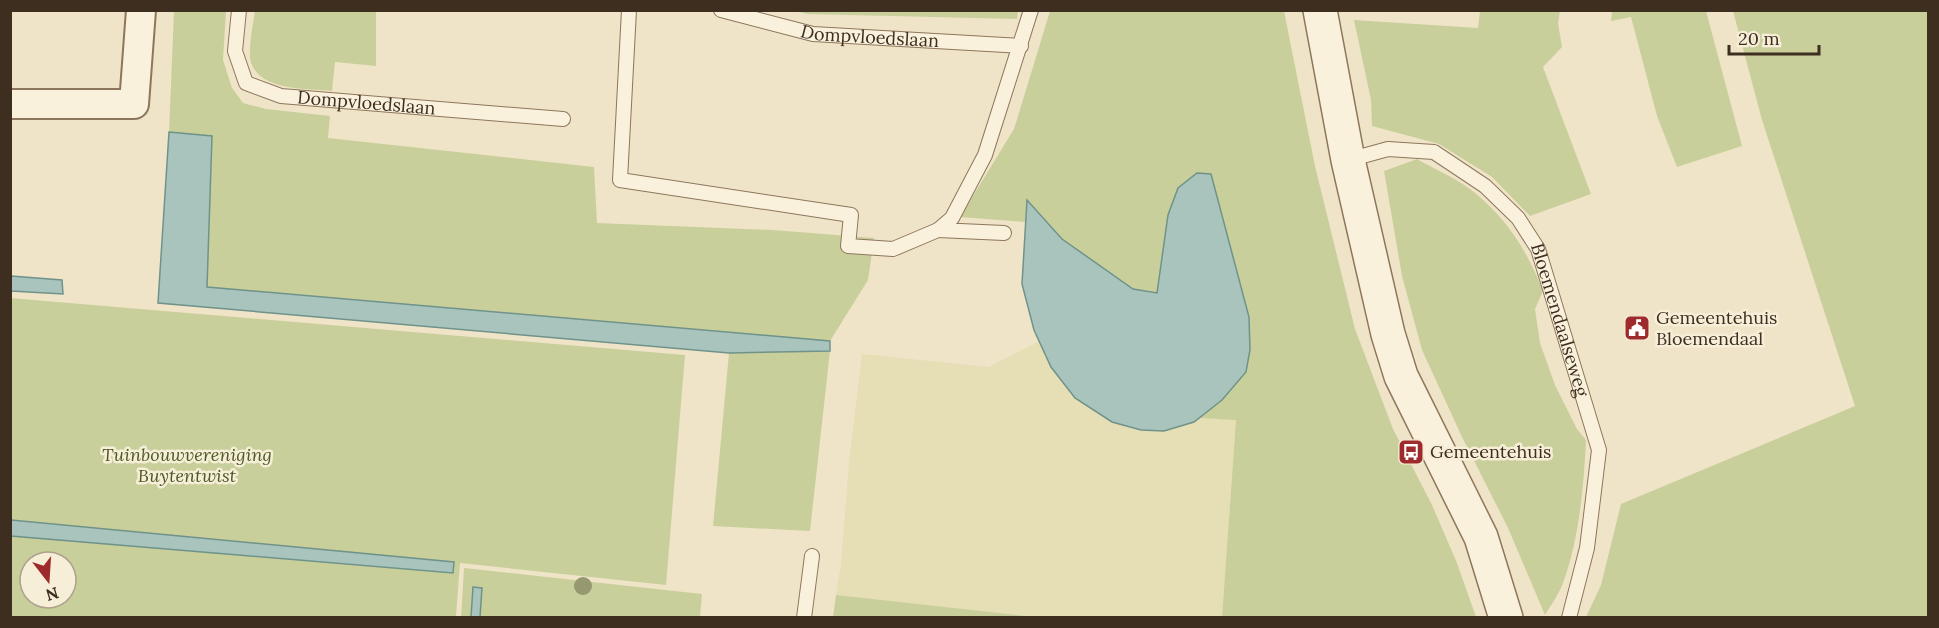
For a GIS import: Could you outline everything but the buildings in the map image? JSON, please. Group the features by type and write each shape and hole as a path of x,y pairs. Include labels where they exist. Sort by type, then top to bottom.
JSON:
{"street":[{"path":"10,104 134,104 141,10"},
{"path":"1320,10 1348,159 1388,334 1401,376 1481,537 1506,618"}],"lane":[{"name":"Dompvloedslaan","path":"239,10 235,51 246,83 281,96 563,119"},
{"path":"629,10 620,180 851,215 848,246 893,249 938,230 952,218 986,155 1031,10"},
{"name":"Dompvloedslaan","path":"721,10 813,34 1021,46"},
{"name":"Bloemendaalseweg","path":"1348,159 1389,149 1434,152 1485,186 1518,218 1538,249 1599,450 1587,548 1569,618"},
{"path":"938,230 1004,233"},
{"path":"804,618 812,556"}],"shaded area":[{"path":"1039,341 1051,367 1194,422 1200,418 1236,419 1222,617 1035,617 836,595 862,354 989,367"}],"green space":[{"path":"255,10 376,11 376,66 335,62 332,91 272,83 254,69 250,58"},
{"path":"174,11 226,11 223,60 232,88 243,103 266,109 330,116 328,138 594,167 597,223 773,230 874,238 868,280 830,341 206,287 212,137 169,132"},
{"path":"795,11 1018,11 1017,19 807,14"},
{"path":"1050,11 1284,11 1315,166 1355,329 1393,429 1432,505 1457,563 1476,617 1222,617 1236,420 1200,418 1222,400 1246,372 1250,350 1249,317 1168,215 1158,293 1133,289 1062,239 1027,201 1025,222 960,217 1014,129"},
{"path":"1480,11 1560,11 1558,23 1562,47 1543,67 1591,194 1530,216 1492,177 1439,144 1372,126 1371,100 1354,20 1478,28"},
{"path":"1612,11 1706,11 1742,146 1677,167 1657,116 1631,17 1611,21"},
{"path":"1733,11 1928,11 1928,617 1586,617 1601,585 1621,504 1855,406 1762,120"},
{"path":"1417,159 1470,189 1483,200 1505,223 1522,248 1543,291 1535,309 1540,343 1555,385 1577,429 1586,440 1582,494 1573,549 1561,587 1545,615 1508,528 1462,437 1422,350 1402,276 1384,171"},
{"name":"Tuinbouwvereniging Buytentwist","path":"10,298 685,355 666,585 460,563 456,617 11,617"},
{"path":"830,351 810,531 713,526 729,353"},
{"path":"464,568 702,594 700,617 461,618"},
{"path":"836,595 1035,617 833,617"}],"water":[{"path":"169,132 212,136 207,287 830,341 830,351 729,353 158,303"},
{"path":"1197,173 1211,174 1249,317 1250,350 1246,372 1222,400 1194,422 1164,431 1141,430 1112,422 1075,398 1051,367 1034,330 1022,284 1027,200 1062,239 1133,289 1157,293 1168,215 1178,188"},
{"path":"11,276 62,280 63,294 11,291"},
{"path":"11,520 454,562 453,573 11,536"},
{"path":"473,587 482,588 480,617 471,617"}],"place":[{"name":"Gemeentehuis Bloemendaal","path":"1637,328"},
{"name":"Gemeentehuis","path":"1411,452"}]}
